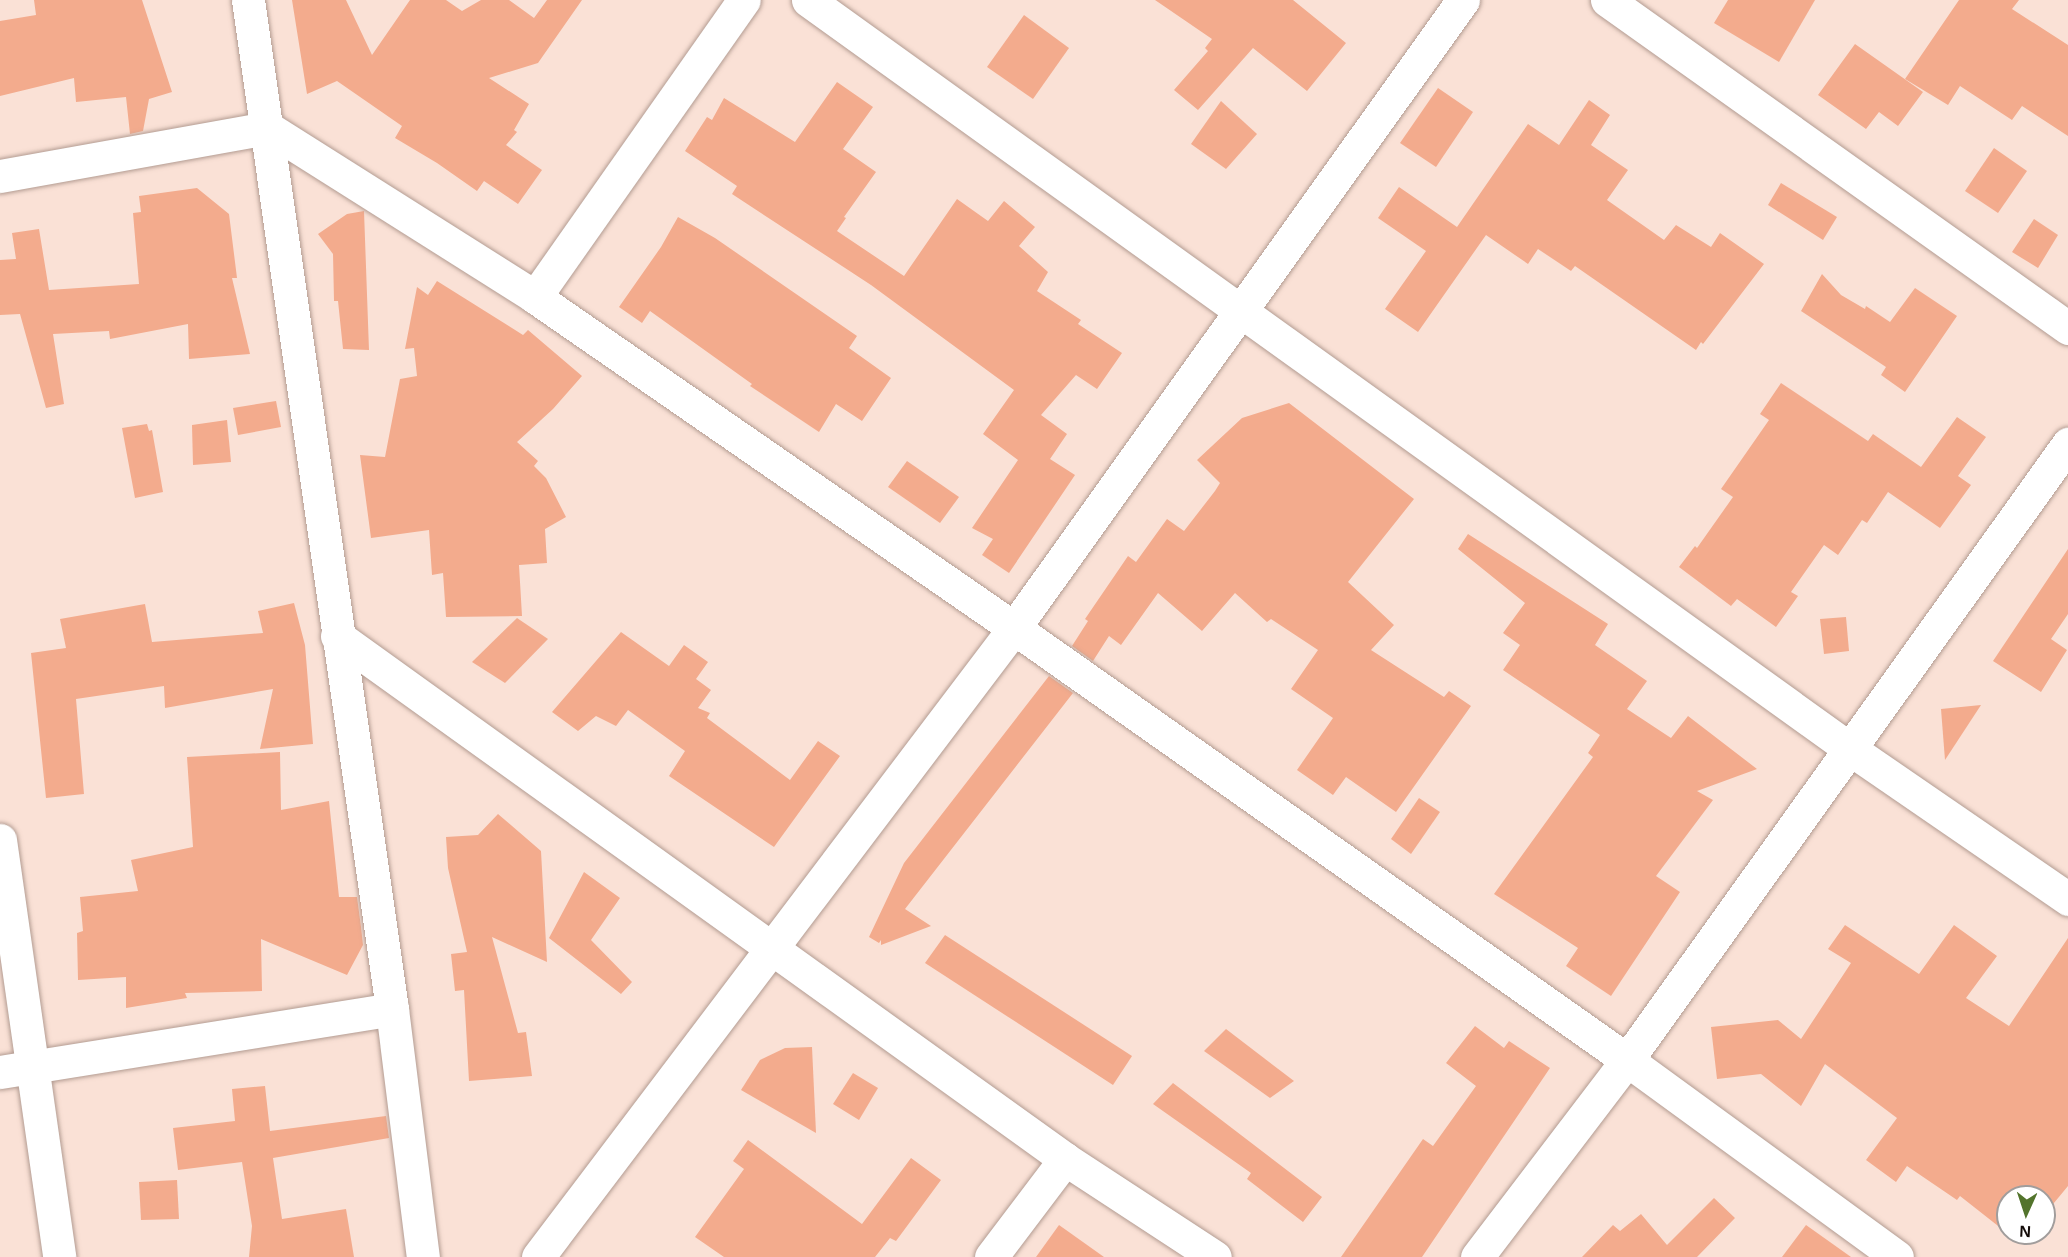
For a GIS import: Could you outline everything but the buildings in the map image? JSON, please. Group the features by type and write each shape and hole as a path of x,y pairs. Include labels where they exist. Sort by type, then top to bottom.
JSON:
{"street":[{"path":"248,0 392,1009 423,1257"},
{"path":"535,297 744,0"},
{"path":"808,0 1850,749 2068,898"},
{"path":"538,1257 1014,628 1463,0"},
{"path":"1607,0 2068,328"},
{"path":"0,176 268,128 535,297 1014,628 1627,1059 1897,1257"},
{"path":"1477,1257 1627,1059 2068,444"},
{"path":"337,636 1065,1159 1215,1257"},
{"path":"0,840 34,1066 59,1257"},
{"path":"0,1072 392,1009"},
{"path":"991,1257 1065,1159"}]}
